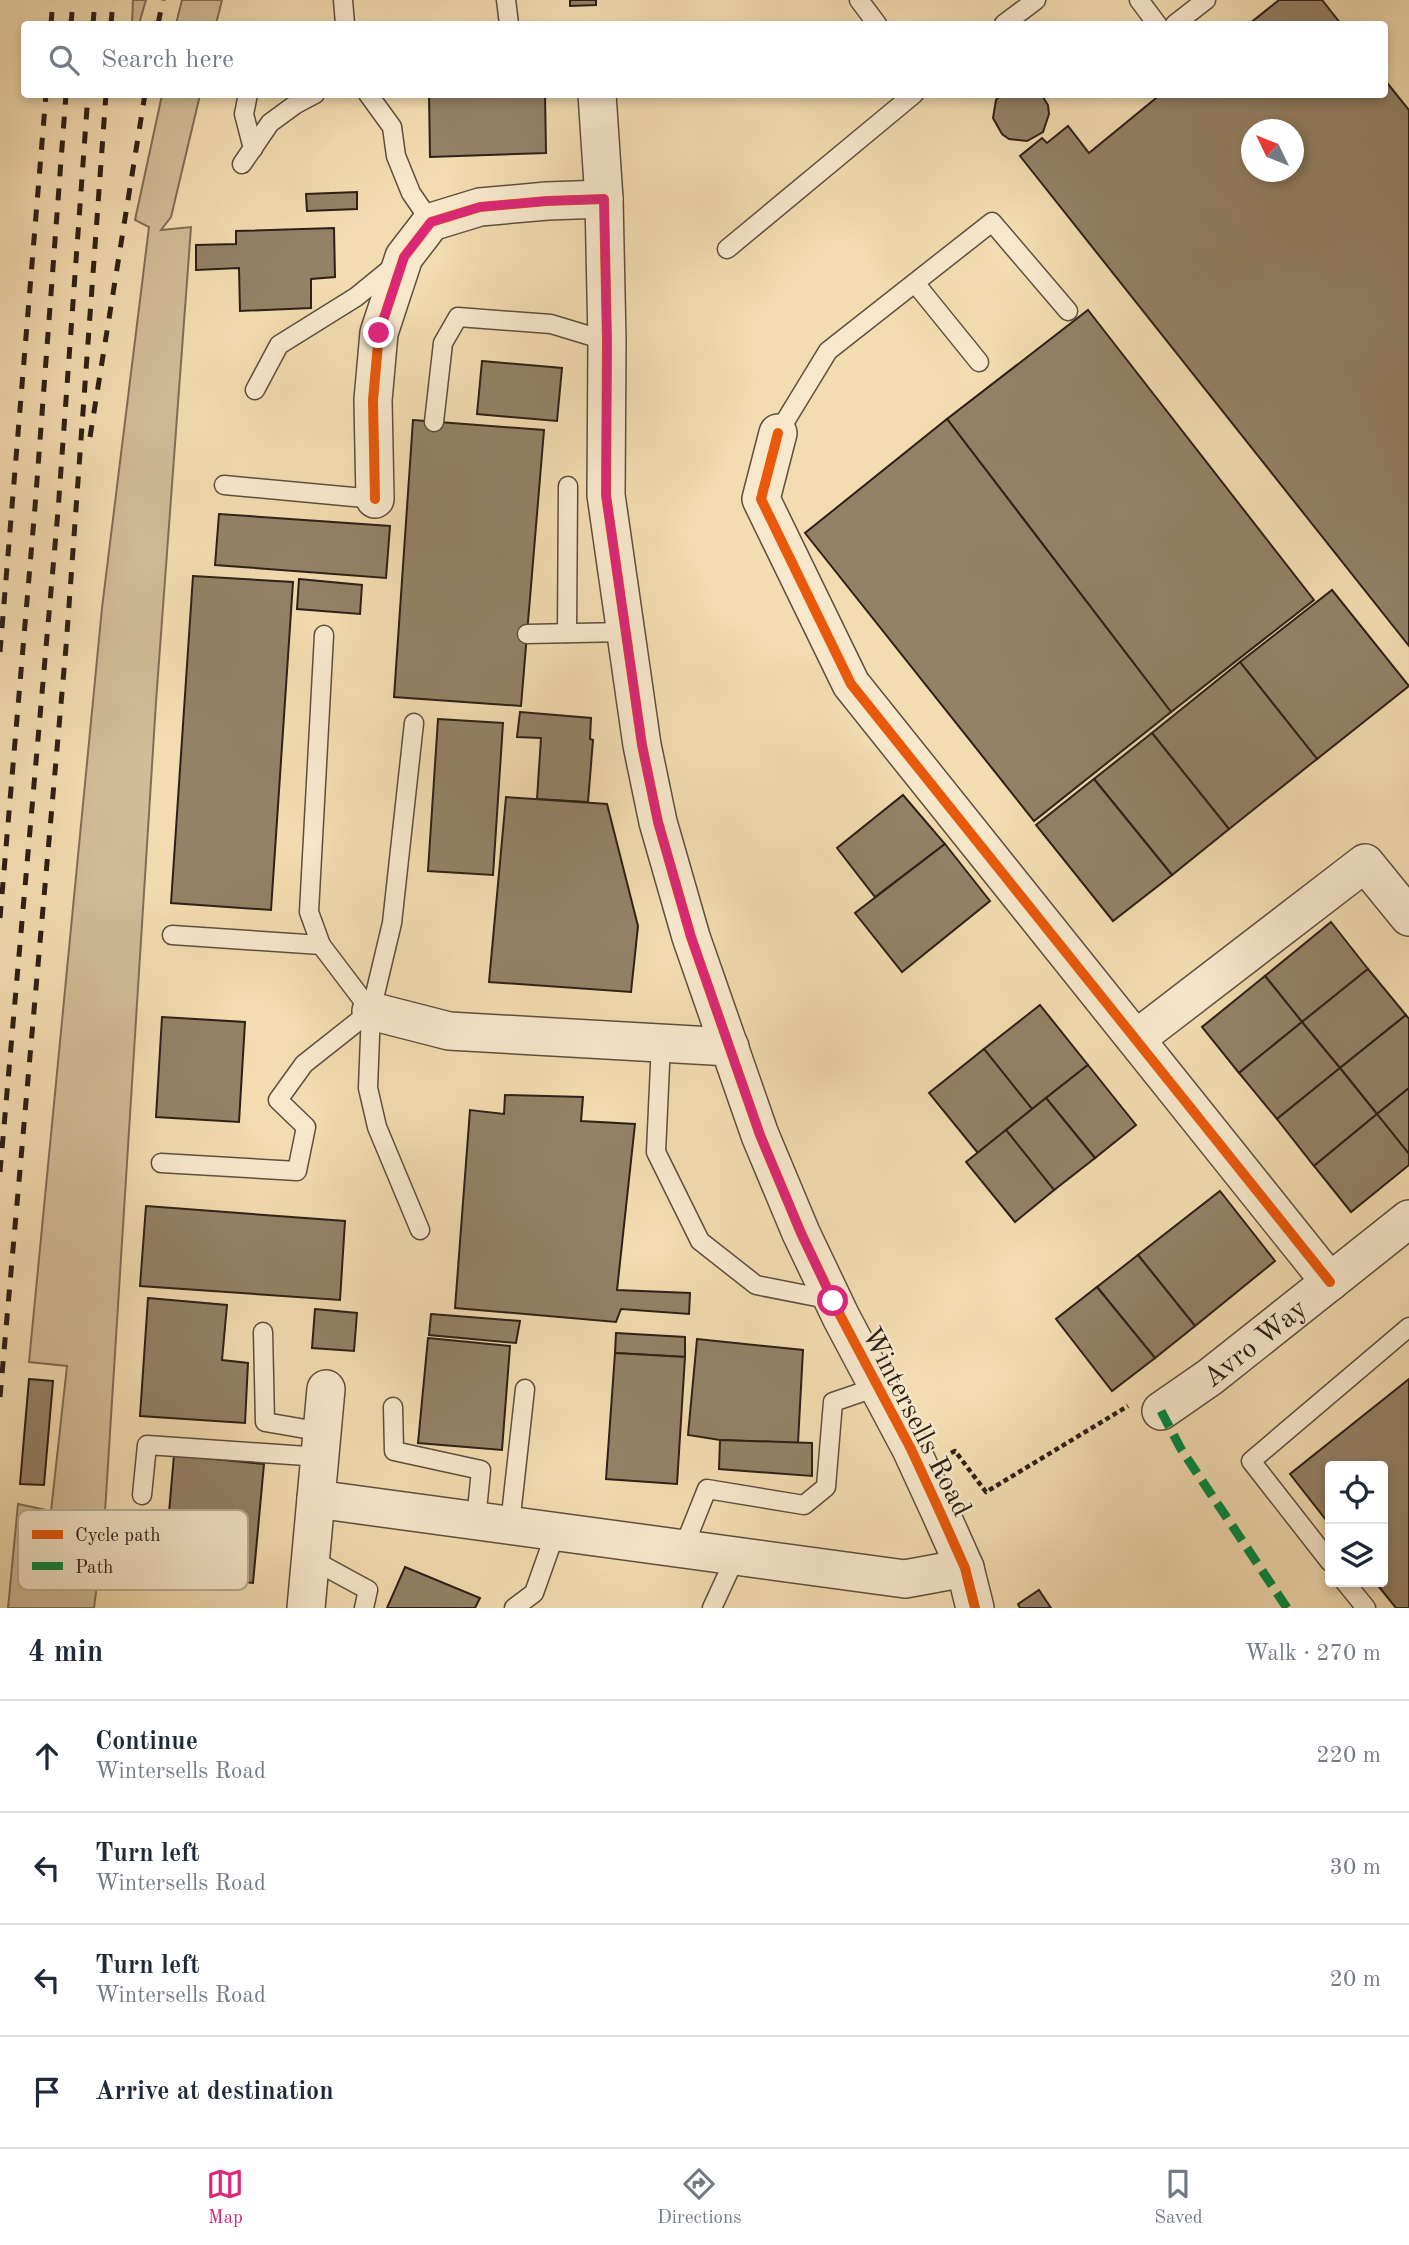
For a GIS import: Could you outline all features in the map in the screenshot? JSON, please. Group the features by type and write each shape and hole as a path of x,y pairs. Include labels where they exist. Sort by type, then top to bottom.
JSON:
{"street":[{"name":"Wintersells Road","path":"597,98 604,199 606,495 642,745 658,822 691,937 760,1135 833,1301 911,1449 965,1568 975,1608"},
{"path":"375,499 373,400 379,333 404,257 431,222 480,207 604,199"},
{"path":"778,433 761,499 851,684 1331,1282"},
{"path":"1136,1039 1365,863 1409,917"},
{"path":"372,1011 449,1031 730,1047"},
{"name":"Avro Way","path":"1161,1411 1210,1377 1409,1219"},
{"path":"306,1608 326,1389"},
{"path":"316,1499 905,1579 965,1568"}],"lane":[{"path":"343,0 345,21"},
{"path":"506,0 509,21"},
{"path":"859,0 875,21"},
{"path":"1008,21 1036,0"},
{"path":"1139,0 1155,21"},
{"path":"1179,21 1206,0"},
{"path":"247,98 244,114 253,149"},
{"path":"242,164 270,123 307,98"},
{"path":"371,98 392,127 396,156 411,193 431,222"},
{"path":"727,248 909,98"},
{"path":"778,433 828,351 992,222 1068,311"},
{"path":"255,390 279,345 356,297 404,257"},
{"path":"915,283 979,362"},
{"path":"434,422 443,343 458,317 551,324 607,341"},
{"path":"224,485 375,499"},
{"path":"567,633 568,486"},
{"path":"527,634 626,632"},
{"path":"324,635 309,912 321,945 372,1011"},
{"path":"414,723 392,923 372,1011 368,1088 377,1128 420,1230"},
{"path":"172,935 321,945"},
{"path":"161,1163 297,1171 306,1127 278,1100 304,1064 372,1011"},
{"path":"661,1043 656,1152 700,1241 756,1285 833,1301"},
{"path":"1325,1556 1251,1461 1409,1327"},
{"path":"263,1332 265,1422 322,1445"},
{"path":"683,1549 707,1489 804,1505 826,1487 833,1402 877,1387"},
{"path":"493,1522 525,1389"},
{"path":"393,1407 394,1451 481,1470 493,1522"},
{"path":"142,1495 147,1445 322,1445"},
{"path":"514,1608 534,1593 556,1531"},
{"path":"712,1608 736,1556"},
{"path":"311,1559 368,1590 364,1608"},
{"path":"1349,1587 1366,1608"}],"path":[{"path":"955,1451 986,1492 1134,1402 1161,1411"}],"shaded area":[{"path":"133,0 146,0 140,21 132,21"},
{"path":"182,0 222,0 217,21 177,21"},
{"path":"161,98 199,98 171,217 161,230 191,227 156,702 105,1510 51,1510 67,1366 29,1362 102,608 149,227 135,220"},
{"path":"18,1504 46,1510 18,1510 18,1590 96,1590 94,1608 8,1608"}],"building":[{"path":"570,0 596,0 596,5 570,6"},
{"path":"1279,0 1322,0 1339,21 1253,21"},
{"path":"1388,84 1409,110 1409,646 1020,156 1042,138 1047,143 1068,126 1089,153 1156,98 1388,98"},
{"path":"429,98 545,98 546,153 430,157"},
{"path":"1044,98 1049,114 1043,132 1027,141 1009,139 1002,134 993,118 996,100"},
{"path":"357,192 357,209 307,211 306,194"},
{"path":"334,228 335,277 311,279 311,308 240,311 239,268 196,270 196,245 236,244 236,231"},
{"path":"1088,310 1314,600 1171,712 947,419"},
{"path":"482,361 562,368 557,421 477,414"},
{"path":"947,419 1171,712 1034,821 805,533"},
{"path":"413,420 544,430 521,706 394,697"},
{"path":"219,514 390,526 386,578 215,565"},
{"path":"193,576 293,582 271,910 171,903"},
{"path":"299,579 362,585 360,614 297,609"},
{"path":"1332,590 1409,686 1317,759 1240,662"},
{"path":"1240,662 1317,759 1229,829 1152,733"},
{"path":"520,712 591,718 590,739 593,740 588,802 537,799 541,738 517,737"},
{"path":"438,719 503,723 493,875 428,871"},
{"path":"1152,733 1229,829 1172,875 1094,779"},
{"path":"1094,779 1172,875 1113,921 1036,825"},
{"path":"903,795 945,844 875,897 837,848"},
{"path":"506,797 607,804 638,926 631,992 489,982"},
{"path":"945,844 990,901 902,972 855,913"},
{"path":"1331,922 1368,969 1302,1022 1265,976"},
{"path":"1368,969 1406,1015 1340,1068 1302,1022"},
{"path":"1265,976 1302,1022 1239,1073 1202,1027"},
{"path":"1040,1005 1088,1065 1032,1109 984,1049"},
{"path":"1406,1015 1409,1019 1409,1088 1377,1114 1340,1068"},
{"path":"162,1017 245,1022 239,1122 156,1117"},
{"path":"1302,1022 1340,1068 1277,1119 1239,1073"},
{"path":"984,1049 1032,1109 978,1153 929,1093"},
{"path":"1088,1065 1136,1125 1095,1158 1046,1098"},
{"path":"1340,1068 1377,1114 1314,1166 1277,1119"},
{"path":"1409,1088 1409,1154 1377,1114"},
{"path":"505,1095 583,1097 581,1121 635,1124 617,1290 690,1293 689,1314 621,1309 616,1322 455,1308 470,1110 504,1114"},
{"path":"1046,1098 1095,1158 1054,1190 1006,1130"},
{"path":"1377,1114 1409,1154 1409,1165 1351,1212 1314,1166"},
{"path":"1006,1130 1054,1190 1015,1222 966,1162"},
{"path":"1220,1191 1275,1261 1195,1326 1138,1255"},
{"path":"146,1206 345,1221 340,1300 140,1286"},
{"path":"1138,1255 1195,1326 1155,1358 1097,1287"},
{"path":"1097,1287 1155,1358 1112,1391 1056,1319"},
{"path":"148,1298 227,1305 222,1360 248,1363 245,1423 140,1416"},
{"path":"315,1309 357,1313 354,1351 312,1348"},
{"path":"431,1314 520,1321 516,1343 429,1335"},
{"path":"616,1333 685,1337 685,1357 615,1353"},
{"path":"428,1338 510,1346 502,1450 418,1443"},
{"path":"697,1339 803,1350 798,1443 720,1440 688,1435"},
{"path":"615,1353 685,1357 677,1484 606,1479"},
{"path":"29,1379 53,1381 44,1485 20,1484"},
{"path":"1409,1379 1409,1608 1396,1608 1379,1587 1388,1587 1388,1461 1325,1461 1325,1519 1290,1474"},
{"path":"720,1440 812,1443 812,1476 719,1469"},
{"path":"174,1455 264,1464 253,1583 248,1583 248,1510 169,1510"},
{"path":"405,1567 480,1598 475,1608 387,1608"},
{"path":"1039,1590 1051,1608 1020,1608 1018,1604"}],"railway":[{"path":"51,21 53,0"},
{"path":"71,21 73,0"},
{"path":"93,21 95,0"},
{"path":"111,21 113,0"},
{"path":"159,21 163,0"},
{"path":"0,652 46,98"},
{"path":"0,918 66,98"},
{"path":"0,1172 58,511 88,98"},
{"path":"0,1397 66,647 106,98"},
{"path":"90,437 144,98"}],"marked path":[{"path":"1161,1411 1181,1449 1287,1608"}],"cycle path":[{"path":"375,499 373,400 379,333 404,257 431,222 480,207 604,199 606,495 642,745 658,822 691,937 760,1135 801,1233 841,1317 911,1449 940,1512 965,1568 975,1608"},
{"path":"778,433 761,499 851,684 1330,1282"}],"route":[{"path":"379,333 404,257 431,222 480,207 604,199 606,495 642,745 658,822 691,937 760,1135 833,1301"}]}
